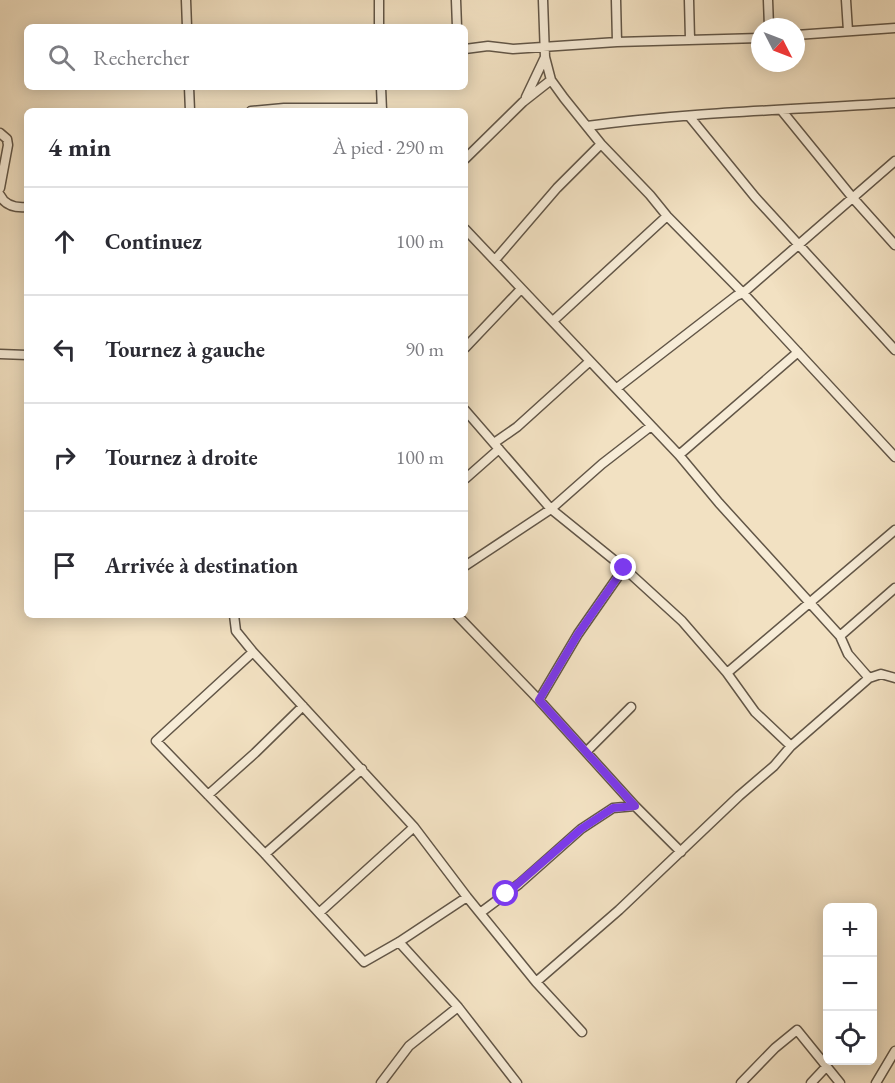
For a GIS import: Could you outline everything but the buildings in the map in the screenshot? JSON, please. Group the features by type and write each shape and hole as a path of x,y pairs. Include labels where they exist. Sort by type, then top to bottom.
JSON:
{"street":[{"path":"186,0 187,24"},
{"path":"379,0 379,24"},
{"path":"456,0 457,24"},
{"path":"543,0 545,52 551,80 601,144 895,457"},
{"path":"616,0 617,42"},
{"path":"690,0 690,39"},
{"path":"768,0 769,18"},
{"path":"846,0 848,31"},
{"path":"805,33 895,28"},
{"path":"468,49 488,46 545,52 617,42 649,43 690,39 751,38"},
{"path":"523,102 545,52"},
{"path":"468,156 523,102 551,80"},
{"path":"189,90 190,108"},
{"path":"381,90 382,108"},
{"path":"587,126 653,117 895,103"},
{"path":"782,111 852,197 895,244"},
{"path":"689,116 755,197 895,350"},
{"path":"0,133 7,139 8,145 0,188"},
{"path":"495,260 557,188 601,144"},
{"path":"617,388 736,296 743,293 895,161"},
{"path":"0,195 2,200 9,205 24,207"},
{"path":"553,321 667,216"},
{"path":"468,232 680,455 720,503 840,636 848,654 869,678"},
{"path":"468,345 521,289"},
{"path":"680,455 798,352"},
{"path":"0,354 24,355"},
{"path":"468,476 496,446 590,361"},
{"path":"468,413 551,509 624,568 682,621 727,673 755,712 790,746"},
{"path":"468,564 551,509 602,464 651,426"},
{"path":"727,673 895,530"},
{"path":"539,700 578,634 624,568"},
{"path":"840,636 895,588"},
{"path":"234,618 236,631 252,652 414,827 480,913 582,1032"},
{"path":"460,618 539,700 635,806 681,852"},
{"path":"252,652 156,741 265,854 364,962 467,897"},
{"path":"536,981 619,910 739,796 774,766 790,746 869,678 881,674 895,678"},
{"path":"208,795 303,706"},
{"path":"586,752 631,707"},
{"path":"265,854 362,769"},
{"path":"480,913 519,884 581,829 613,808 635,806"},
{"path":"319,913 414,827"},
{"path":"399,942 458,1006 517,1083"},
{"path":"381,1083 409,1046 458,1006"},
{"path":"741,1083 775,1048 797,1030 840,1083"},
{"path":"876,1083 895,1051"},
{"path":"812,1083 826,1067"}],"route":[{"path":"506,894 581,829 613,808 635,806 539,700 578,634 624,568"}]}
